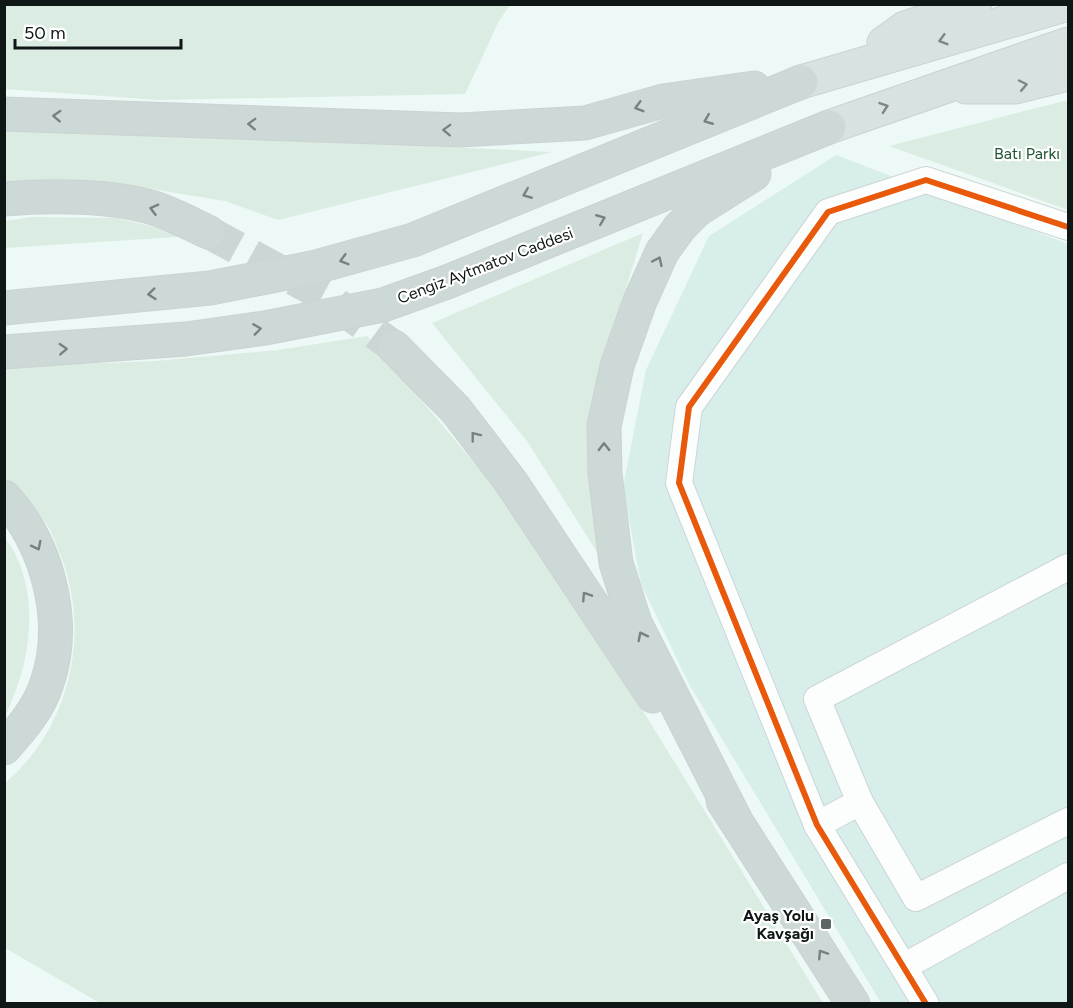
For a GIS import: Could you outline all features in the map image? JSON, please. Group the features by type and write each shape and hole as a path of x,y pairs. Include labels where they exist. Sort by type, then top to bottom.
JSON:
{"highway":[{"path":"4,114 449,130 514,128 585,123 663,101 801,82"},
{"path":"4,308 210,288 312,268 413,240 801,82"},
{"path":"735,819 635,623 616,563 605,473 604,426 617,366 640,301 662,252 680,227 697,210 829,126"},
{"name":"Cengiz Aytmatov Caddesi","path":"4,352 186,339 333,316 383,305 458,277 829,126"},
{"path":"4,199 50,195 110,201 156,209 208,232"},
{"path":"394,347 456,410 511,482 735,819 853,1004"},
{"path":"4,497 26,525 41,555 53,600 56,640 47,685 24,725 4,748"}],"main road":[{"path":"801,82 846,68 987,14 1068,4"},
{"name":"Cengiz Aytmatov Caddesi","path":"829,126 1068,44"},
{"name":"Cengiz Aytmatov Caddesi","path":"944,87 1015,87 1068,74"}],"street":[{"path":"926,1004 906,966 817,825 679,483 689,407 828,212 926,180 1068,227"},
{"path":"1068,567 817,699 860,802 916,898 1068,821"},
{"path":"817,825 860,802"},
{"path":"906,966 1068,876"}],"shaded area":[{"path":"836,155 1068,244 1068,1003 881,1003 689,684 641,584 623,487 646,370 709,236"}],"green space":[{"path":"4,5 510,5 499,21 465,94 159,100 5,89"},
{"name":"Batı Parkı","path":"1068,100 1068,210 889,146"},
{"path":"5,125 552,152 278,220 225,201 121,184 72,182 5,185"},
{"path":"31,217 117,218 192,236 5,248 5,221"},
{"path":"643,233 609,344 600,557 527,441 432,323"},
{"path":"367,336 520,517 603,646 823,1003 100,1003 5,948 5,783 27,761 46,735 59,707 69,677 74,646 74,615 69,584 51,532 37,512 5,477 5,367 154,361 278,350"},
{"path":"5,538 23,573 27,592 29,632 22,671 5,715"}],"tunnel":[{"path":"208,232 325,296 394,347"}],"cycle path":[{"path":"926,1004 817,825 679,483 689,407 828,212 926,180 1068,227"}],"place":[{"name":"Ayaş Yolu Kavşağı","path":"826,924"}]}
